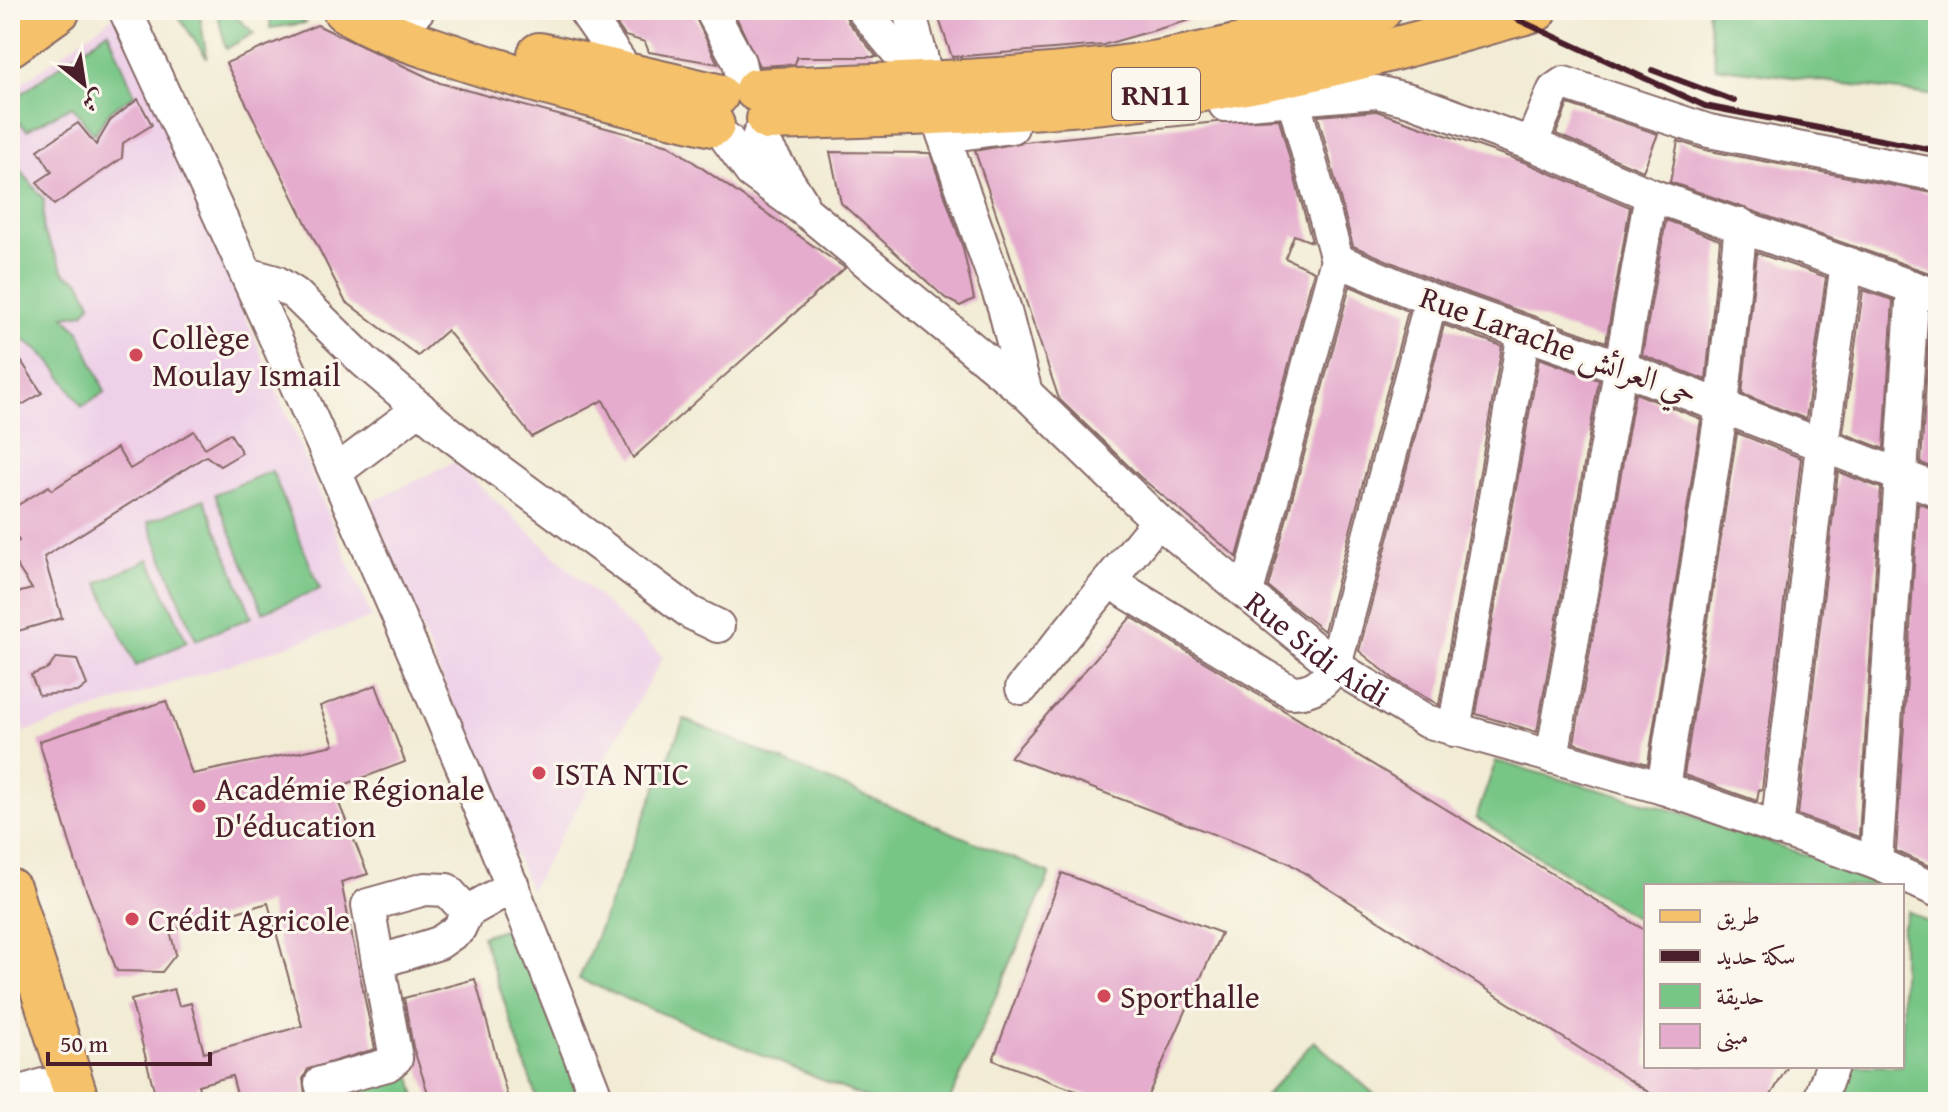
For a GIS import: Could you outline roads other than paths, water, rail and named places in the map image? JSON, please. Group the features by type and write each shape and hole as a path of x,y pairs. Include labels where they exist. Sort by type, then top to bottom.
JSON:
{"main road":[{"path":"10,45 59,10"},
{"name":"RN11","path":"344,10 397,37 561,90 741,113 932,96 1223,87 1391,49 1536,10"},
{"name":"RN11","path":"932,96 991,80 1111,69 1269,40 1380,10"},
{"name":"RN11","path":"414,11 491,42 629,75 741,113"},
{"path":"12,903 45,1096"},
{"path":"10,976 45,1096"}],"street":[{"path":"125,10 337,471 513,886 598,1102"},
{"path":"584,10 629,75"},
{"name":"Rue Sidi Aidi","path":"711,10 739,62 741,113 751,172 809,214 1026,393 1158,521 1335,666 1426,721 1663,788 1938,891"},
{"path":"863,10 932,96"},
{"path":"909,10 932,96 1004,307 1026,393"},
{"path":"1531,144 1554,90 1564,83 1709,131 1938,175"},
{"path":"932,96 1293,98 1377,92 1424,104 1531,144 1651,195 1926,291 1903,476 1893,875"},
{"path":"1247,592 1337,260 1293,98"},
{"path":"1552,757 1651,195"},
{"path":"1663,788 1722,406 1741,225"},
{"name":"Rue Larache حي العرائش","path":"1337,260 1431,300 1620,367 1938,490"},
{"path":"1777,829 1822,445 1847,263"},
{"path":"247,274 276,282 295,294 420,408 508,478 691,613 718,626"},
{"path":"1110,582 1292,692 1306,692 1318,686 1335,666 1431,300"},
{"path":"1454,730 1524,333"},
{"path":"337,471 420,408"},
{"path":"1022,688 1158,521"},
{"path":"378,962 439,943 459,929 467,912 513,886"},
{"path":"326,1102 321,1083 387,1065 396,1058 368,905 425,889 447,890 467,912"},
{"path":"1819,1102 1831,1068"}],"railway":[{"path":"1497,10 1705,106 1938,151"},
{"path":"1652,70 1734,101"}],"place":[{"name":"Collège Moulay Ismail","path":"136,355"},
{"name":"ISTA NTIC","path":"539,773"},
{"name":"Académie Régionale D'éducation","path":"199,806"},
{"name":"Crédit Agricole","path":"132,919"},
{"name":"Sporthalle","path":"1104,996"}]}
